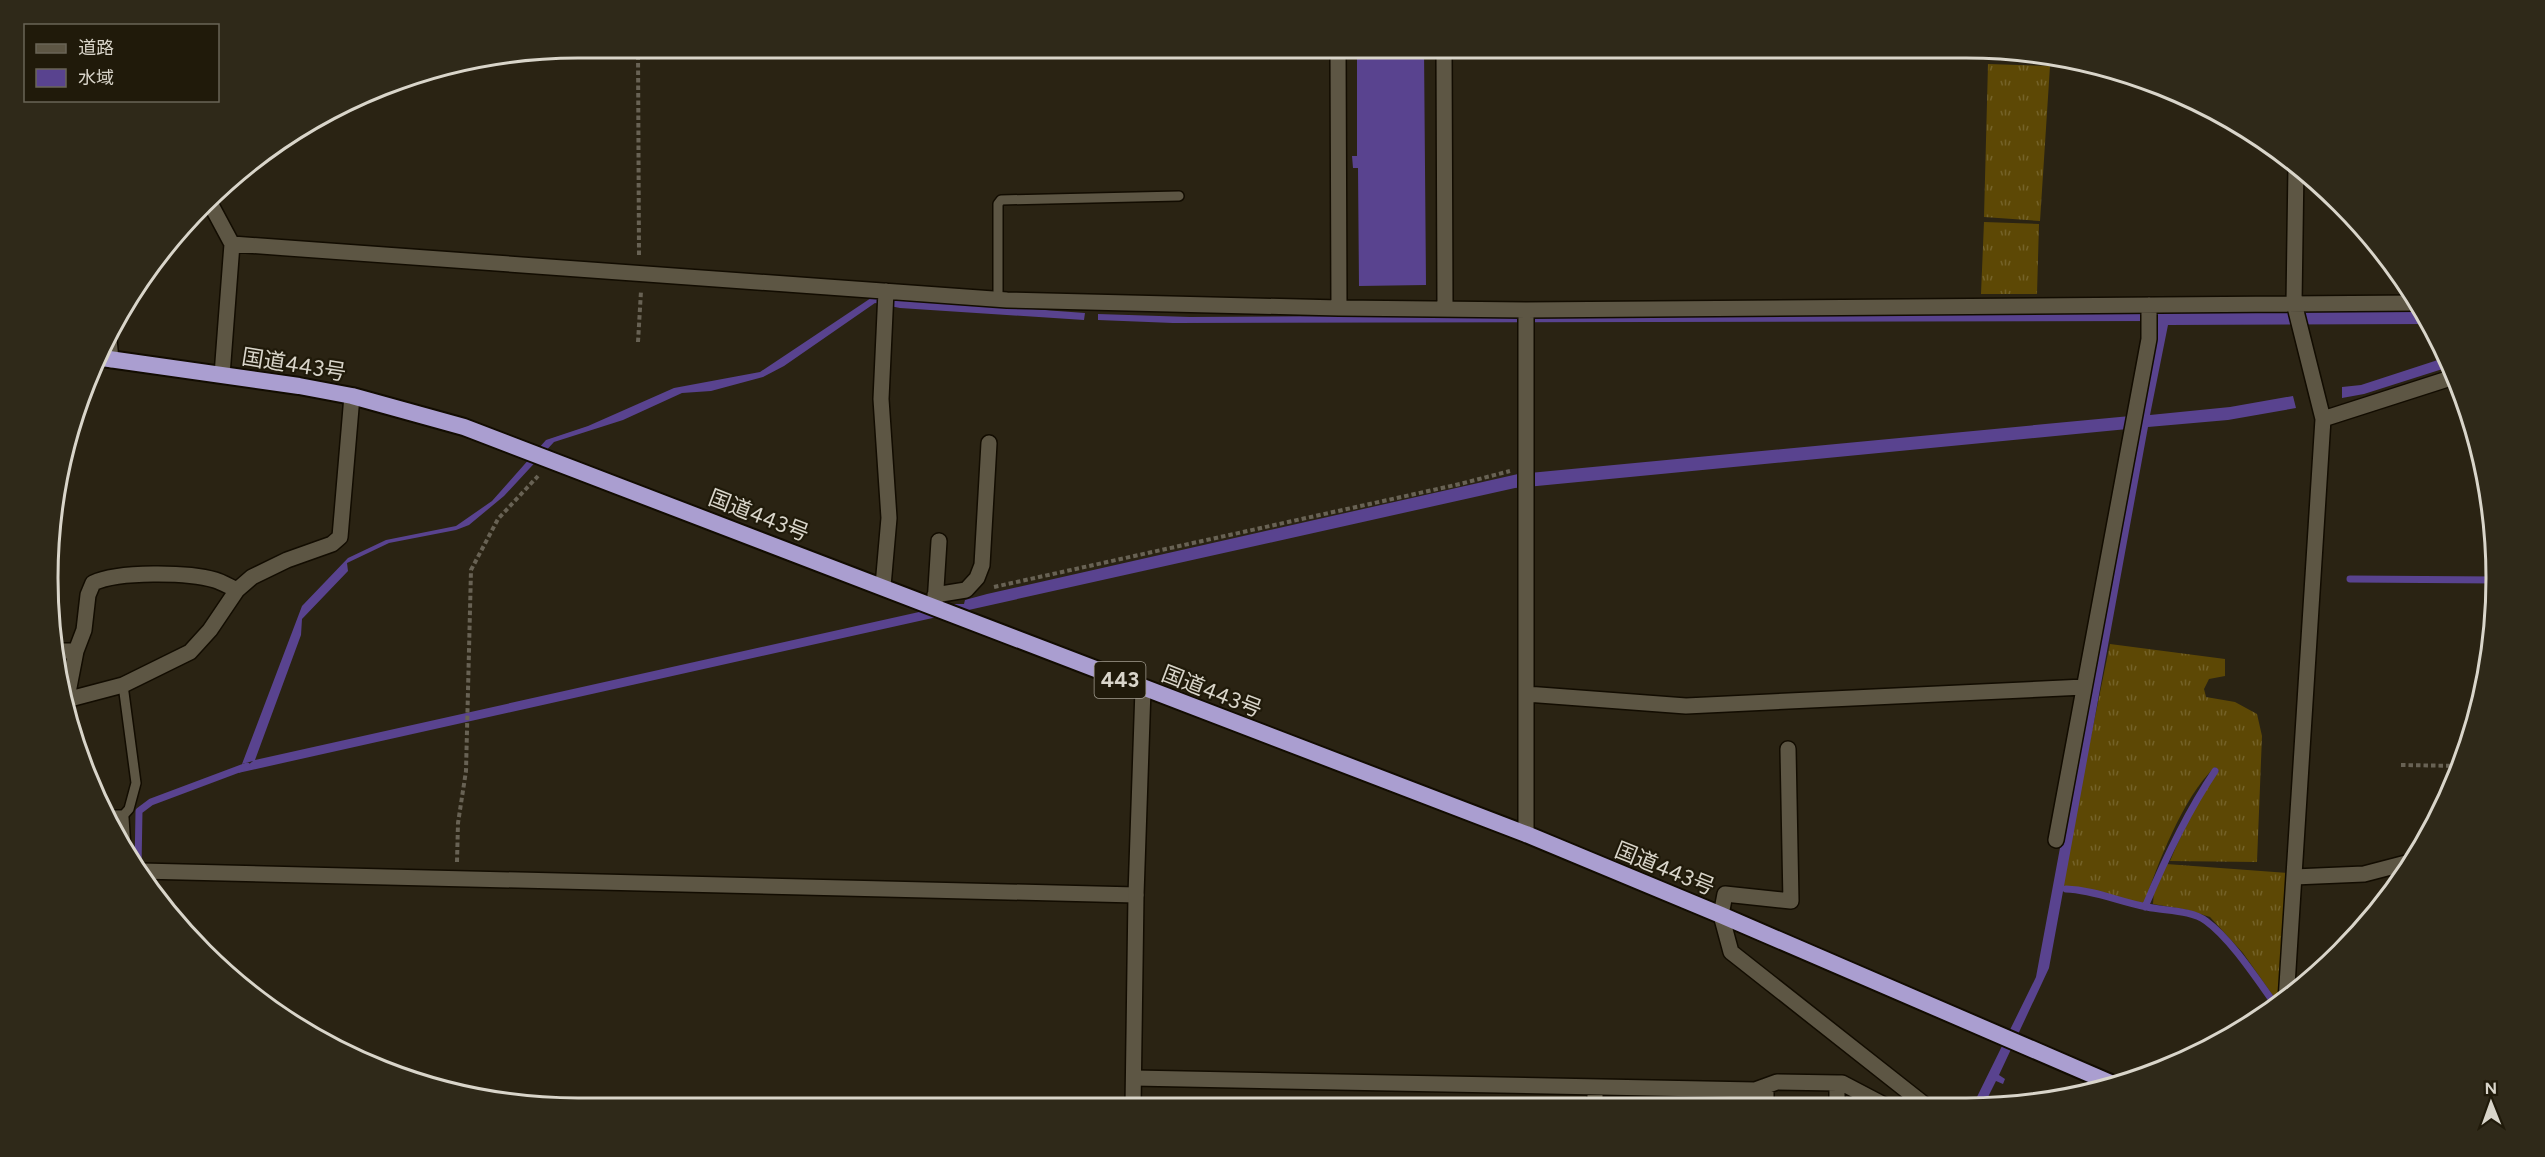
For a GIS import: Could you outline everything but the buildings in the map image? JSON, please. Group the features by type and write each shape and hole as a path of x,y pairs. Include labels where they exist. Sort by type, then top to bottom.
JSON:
{"highway":[{"name":"国道443号","path":"107,359 299,386 352,396 464,427 883,586 935,601 1143,689 1526,834 1721,915 2104,1080"}],"street":[{"path":"1338,58 1339,308"},
{"path":"1444,58 1445,307"},
{"path":"2287,988 2323,419 2294,303 2296,177"},
{"path":"213,209 232,244 222,375"},
{"path":"232,244 998,299 1339,308 1445,307 1526,310 2407,303"},
{"path":"883,586 890,518 881,399 886,291"},
{"path":"2056,840 2149,339 2149,304"},
{"path":"1526,310 1526,834"},
{"path":"2323,419 2447,379"},
{"path":"73,699 123,685 190,652 210,630 237,590 252,577 286,560 332,544 340,537 352,396"},
{"path":"939,541 935,601 966,590 977,578 982,565 989,443"},
{"path":"69,685 76,651 84,630 88,595 93,583 105,577 185,575 216,580 237,590"},
{"path":"64,651 76,651"},
{"path":"1526,694 1686,706 2084,687"},
{"path":"1133,1098 1136,896 1143,689"},
{"path":"1788,749 1791,900 1725,894 1721,915 1731,952 1916,1098"},
{"path":"2294,878 2364,874 2401,864"},
{"path":"149,871 1136,896"},
{"path":"1134,1078 1755,1090 1777,1082 1842,1083 1871,1098"},
{"path":"1837,1083 1837,1098"},
{"path":"1766,1086 1766,1098"},
{"path":"1594,1098 1595,1087"}],"lane":[{"path":"998,299 998,204 1001,200 1179,196"},
{"path":"117,817 129,808 136,783 123,685"}],"path":[{"path":"638,58 641,274 638,342"},
{"path":"457,879 458,823 466,771 471,570 498,519 553,460"},
{"path":"966,590 975,591 1460,484 1526,466"},
{"path":"2401,765 2451,766"}],"green space":[{"path":"1988,64 2050,66 2040,221 1984,217"},
{"path":"1984,222 2039,224 2037,294 1981,294"},
{"path":"2110,644 2225,659 2225,676 2209,679 2204,689 2206,697 2235,702 2257,714 2262,736 2257,862 2170,861 2192,814 2219,771 2215,767 2192,795 2182,813 2156,870 2144,904 2078,888 2060,887"},
{"path":"2166,864 2289,873 2281,992 2274,997 2243,953 2210,917 2188,910 2153,904 2154,890"}],"water":[{"path":"1357,58 1424,58 1426,285 1359,286 1358,168 1353,168 1352,156 1357,156"},
{"path":"871,298 1085,313 1084,320 900,308 875,303 784,366 763,377 711,391 682,393 623,420 554,442 504,496 469,525 456,530 389,543 347,563 348,571 302,619 301,635 255,760 955,604 964,604 965,600 987,594 1518,474 2141,415 2158,321 1173,323 1098,320 1098,314 1190,317 2412,311 2420,324 2168,325 2150,415 2230,407 2293,396 2296,408 2228,420 2148,427 2049,968 1999,1075 2005,1079 2003,1084 1996,1081 1988,1097 1977,1098 2036,977 2138,428 1515,488 238,773 253,761 242,764 302,606 348,558 386,540 456,526 492,501 546,440 588,426 674,388 760,372"},
{"path":"2438,360 2442,369 2364,394 2342,398 2342,387 2361,385"}],"waterway":[{"path":"2350,579 2486,580"},
{"path":"138,854 139,811 151,802 247,766"},
{"path":"2145,907 2177,837 2215,771"},
{"path":"2066,889 2200,917 2225,938 2272,999"}]}
